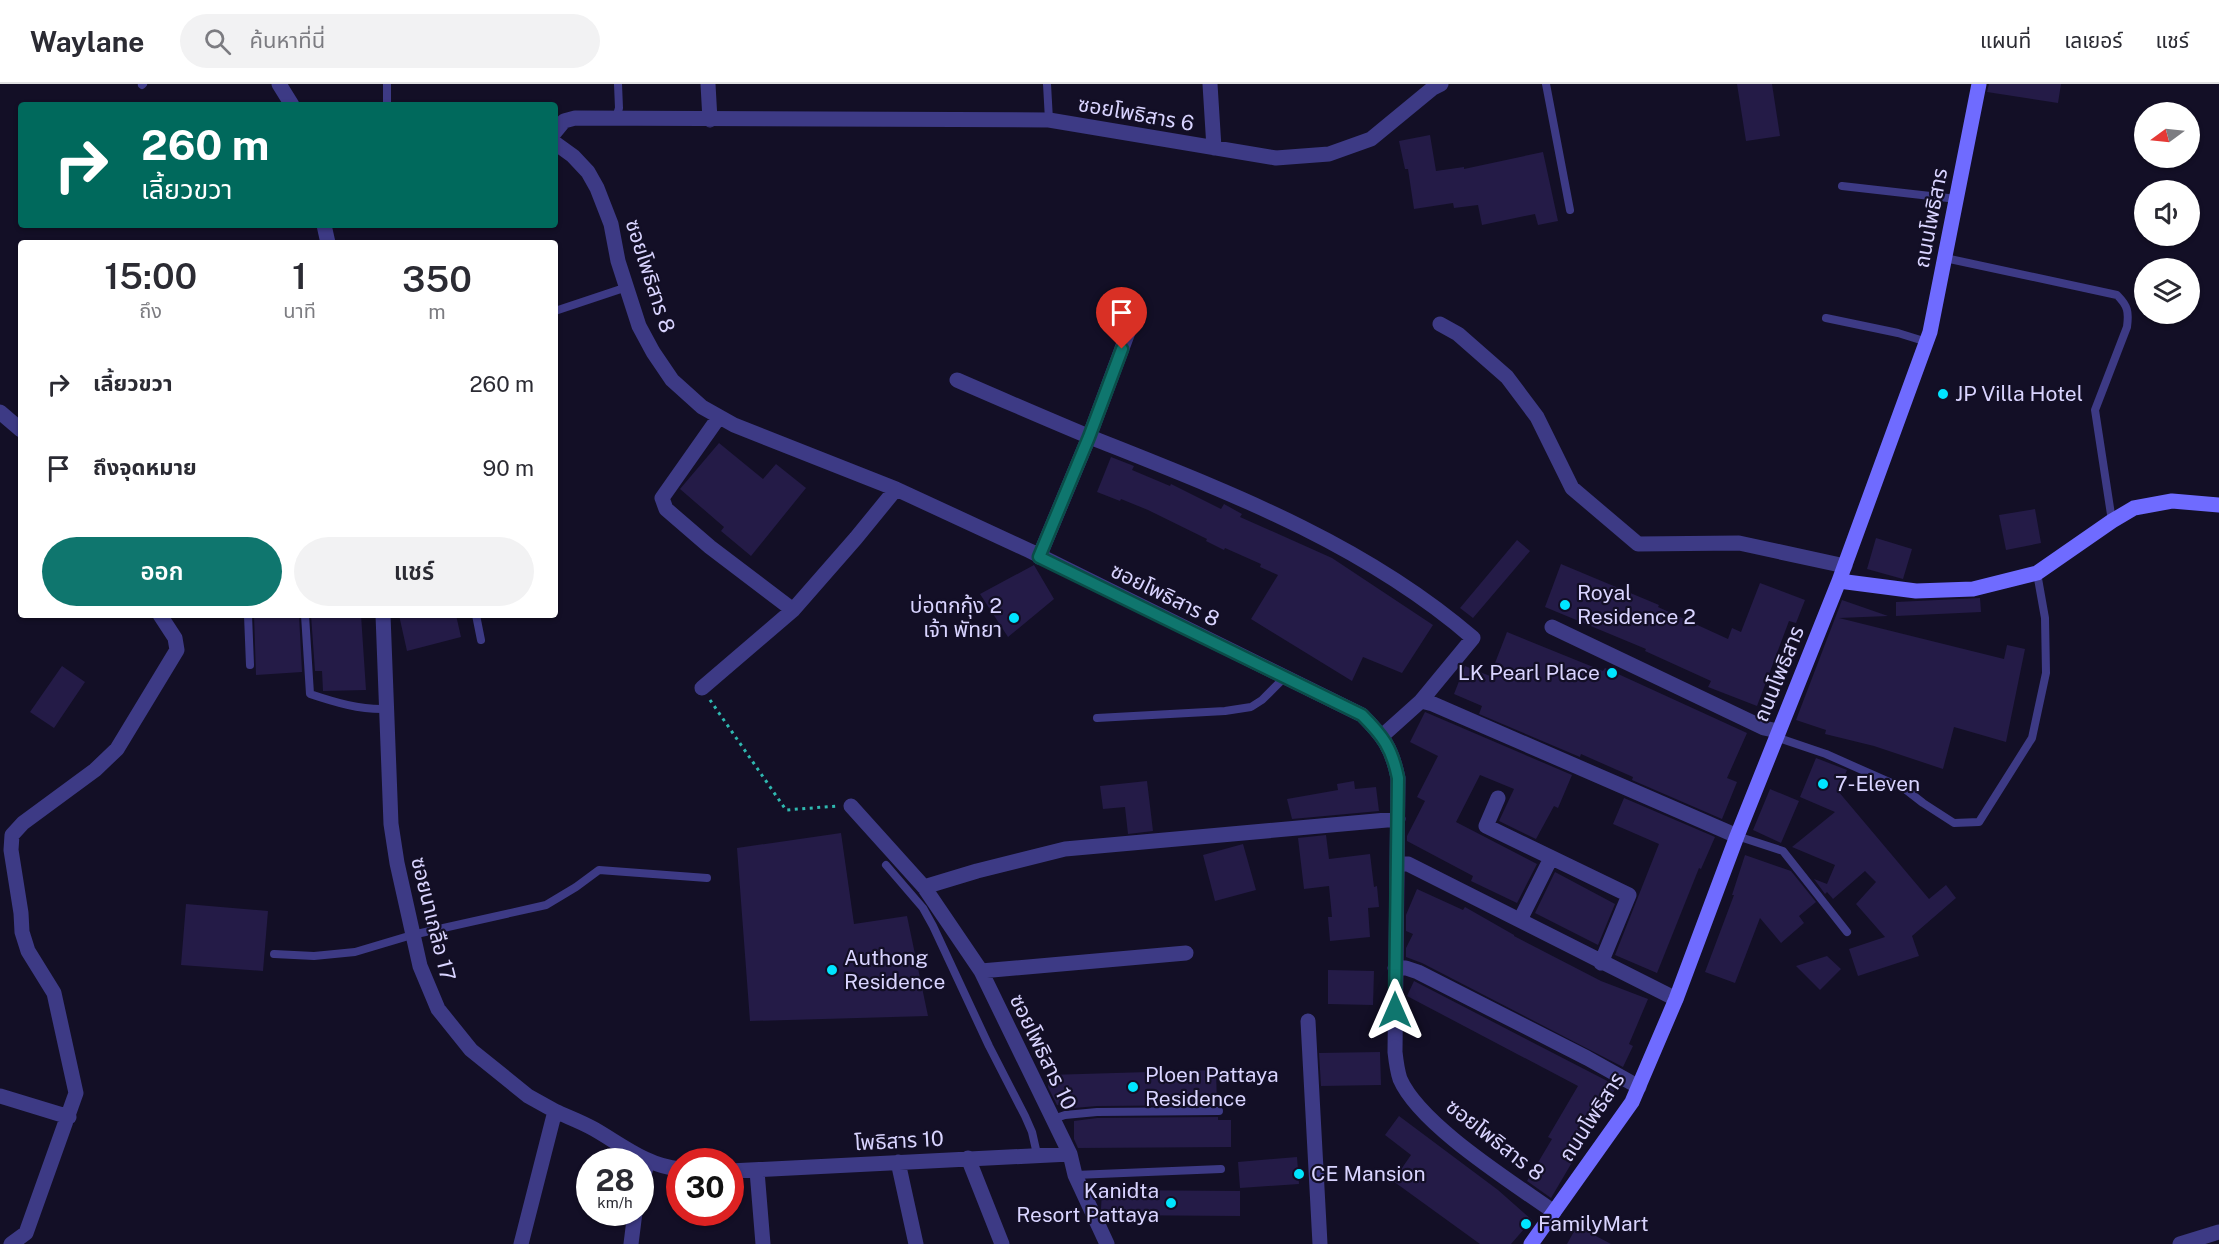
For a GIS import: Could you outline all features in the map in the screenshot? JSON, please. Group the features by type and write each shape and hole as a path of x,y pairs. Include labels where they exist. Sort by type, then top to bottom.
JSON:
{"street":[{"path":"279,84 290,102"},
{"path":"708,84 710,120"},
{"path":"1209,84 1214,148"},
{"name":"ถนนโพธิสาร","path":"1533,1243 1632,1102 1639,1087 1676,999 1737,836 1839,582 1927,342 1979,84"},
{"name":"ซอยโพธิสาร 6","path":"558,128 564,121 575,118 1049,120 1276,158 1329,154 1371,139 1434,85"},
{"name":"ซอยโพธิสาร 8","path":"558,145 573,156 588,172 597,188 611,224 618,261 639,326 653,352 672,380 702,408 793,449 896,489 1039,557 1362,715 1382,736 1394,756 1398,778 1395,1052 1396,1066 1401,1081 1417,1104 1461,1145 1554,1212"},
{"path":"1440,324 1458,334 1507,377 1537,417 1572,488 1638,544 1739,543 1845,566"},
{"path":"1039,557 1089,437 1130,327"},
{"path":"957,380 1089,437 1232,494 1353,553 1444,613 1473,638 1421,701 1382,736"},
{"path":"0,412 18,427"},
{"path":"719,417 662,498 666,509 710,547 793,610"},
{"path":"702,688 793,610 896,489"},
{"path":"1839,582 1890,589 1940,591 1973,589 2037,573 2134,508 2172,501 2219,505"},
{"path":"11,1244 30,1239 76,1093 54,993 28,951 22,933 11,849 12,835 23,823 95,770 117,749 177,650 175,638 162,618"},
{"name":"ซอยนาเกลือ 17","path":"383,618 391,824 412,935 430,993 449,1026 471,1050 500,1075 555,1112 591,1128 626,1148"},
{"path":"1552,627 1777,734"},
{"path":"1421,701 1586,769 1737,836"},
{"path":"1498,798 1486,825 1629,895 1600,963"},
{"name":"ซอยโพธิสาร 10","path":"851,806 924,887 981,971 1070,1154 1075,1175 1107,1244"},
{"path":"924,887 1065,849 1398,819"},
{"path":"1520,920 1551,858"},
{"path":"1398,863 1408,864 1600,963 1676,999"},
{"path":"981,971 1186,953"},
{"path":"1395,968 1406,968 1418,972 1639,1087"},
{"path":"1308,1021 1320,1244"},
{"path":"0,1096 69,1117"},
{"path":"521,1244 555,1112"},
{"name":"โพธิสาร 10","path":"744,1171 1070,1154"},
{"path":"968,1158 1002,1244"},
{"path":"898,1162 916,1244"},
{"path":"757,1171 763,1244"},
{"path":"630,1244 633,1226"},
{"path":"2181,1244 2219,1232"}],"lane":[{"path":"387,84 387,102"},
{"path":"616,118 619,108 618,84"},
{"path":"1047,84 1049,120"},
{"path":"1546,84 1570,210"},
{"path":"1842,186 1957,199"},
{"path":"1945,258 2117,295 2126,304 2129,312 2127,327 2095,410 2112,521"},
{"path":"558,310 627,287"},
{"path":"1826,318 1898,333 1927,342"},
{"path":"1777,734 1905,789 1923,804 1954,823 1979,822 2032,738 2046,674 2045,618 2037,573"},
{"path":"248,618 250,665"},
{"path":"305,618 310,694 371,710 386,709"},
{"path":"477,618 481,640"},
{"path":"1097,718 1225,711 1251,707 1263,700 1284,677"},
{"path":"1737,836 1783,851 1847,932"},
{"path":"886,865 923,908 933,926 984,1037 1025,1116 1032,1132 1037,1155"},
{"path":"274,954 314,956 356,952 412,935 546,904 576,887 599,870 707,878"},
{"path":"1053,1119 1065,1115 1098,1112 1219,1111"},
{"path":"1075,1175 1221,1169"}],"path":[{"path":"702,688 786,810 851,806"}],"building":[{"path":"1737,84 1772,84 1780,136 1746,141"},
{"path":"1989,84 2061,84 2058,103 1987,92"},
{"path":"1430,135 1436,171 1464,167 1464,169 1543,152 1558,221 1538,225 1535,214 1482,225 1478,205 1454,208 1453,203 1414,209 1408,169 1405,169 1399,141"},
{"path":"719,443 763,479 776,464 806,488 751,556 721,531 724,527 680,489"},
{"path":"1111,457 1134,466 1132,470 1170,486 1171,484 1221,509 1224,504 1242,514 1240,517 1332,558 1433,625 1402,673 1363,657 1352,681 1251,619 1278,575 1260,567 1261,564 1225,548 1224,550 1206,541 1207,539 1148,510 1097,492"},
{"path":"2035,509 2041,543 2006,550 1999,515"},
{"path":"1876,538 1912,549 1903,579 1867,569"},
{"path":"1517,540 1530,551 1473,618 1460,608"},
{"path":"1561,564 1659,605 1658,607 1728,639 1732,628 1741,632 1760,583 1805,600 1796,623 1789,621 1757,706 1708,687 1711,681 1645,651 1646,649 1545,607"},
{"name":"บ่อตกกุ้ง 2 เจ้า พัทยา","path":"1034,565 1054,599 1008,637 980,594"},
{"path":"1980,598 1981,612 1896,616 1896,602"},
{"path":"1842,600 1888,616 1839,618 2004,659 2007,645 2025,649 2006,742 1954,727 1943,769 1874,746 1825,734 1826,730 1796,720"},
{"path":"254,618 299,618 302,672 256,675"},
{"path":"311,618 361,618 366,690 323,691 322,671 315,671"},
{"path":"400,618 457,618 461,637 407,651"},
{"path":"1507,632 1603,671 1605,668 1747,733 1727,778 1737,782 1722,819 1632,780 1633,777 1581,754 1580,757 1479,714 1482,706 1454,694 1465,666 1490,676"},
{"path":"62,666 85,682 54,728 30,712"},
{"path":"1425,712 1572,775 1558,808 1554,806 1536,839 1499,821 1514,789 1480,775 1456,822 1537,864 1517,903 1471,881 1473,876 1407,841 1407,836 1425,801 1417,797 1438,756 1410,742"},
{"path":"1816,758 1847,770 1838,791 1929,899 1946,885 1956,898 1912,936 1919,956 1858,976 1849,949 1885,937 1856,904 1876,882 1865,871 1833,899 1827,892 1825,894 1814,879 1827,884 1835,865 1792,847 1835,812 1800,797"},
{"path":"1147,781 1153,831 1128,834 1125,807 1103,809 1100,786"},
{"path":"1354,781 1355,789 1376,787 1379,811 1292,819 1287,799 1338,790 1337,784"},
{"path":"1770,789 1799,801 1781,843 1753,830"},
{"path":"1624,798 1715,837 1701,869 1699,868 1657,973 1615,955 1659,844 1613,824"},
{"name":"Authong Residence","path":"841,833 854,924 907,916 928,1016 750,1021 737,848"},
{"path":"1326,835 1329,859 1370,854 1379,907 1368,908 1370,937 1330,941 1328,917 1332,917 1329,886 1304,889 1298,838"},
{"path":"1243,844 1256,890 1215,901 1203,855"},
{"path":"1745,855 1791,871 1816,902 1799,916 1804,923 1781,943 1760,918 1735,983 1705,972 1734,895 1732,895"},
{"path":"1555,872 1615,904 1598,945 1535,913"},
{"path":"1417,889 1463,910 1465,907 1514,936 1601,981 1648,999 1629,1044 1633,1046 1623,1067 1422,963 1406,957 1406,948 1413,934 1406,931 1406,915"},
{"path":"186,904 268,911 263,971 181,965"},
{"path":"1827,956 1841,969 1820,990 1796,966"},
{"path":"1328,970 1374,971 1373,1005 1328,1004"},
{"path":"1414,981 1617,1086 1551,1198 1527,1181 1552,1139 1548,1137 1578,1086 1407,996"},
{"path":"1380,1052 1381,1085 1321,1086 1319,1053"},
{"name":"Ploen Pattaya Residence","path":"1216,1070 1217,1105 1074,1108 1074,1104 1057,1105 1048,1087 1048,1075"},
{"path":"1399,1116 1498,1190 1532,1220 1511,1244 1480,1244 1393,1181 1411,1155 1385,1135"},
{"path":"1218,1117 1218,1120 1231,1120 1231,1147 1078,1148 1074,1139 1074,1121 1097,1118"},
{"path":"1297,1157 1299,1184 1240,1188 1238,1162"},
{"name":"Kanidta Resort Pattaya","path":"1102,1190 1240,1191 1240,1216 1104,1215 1101,1209"},
{"path":"1577,1226 1611,1244 1567,1244"}],"place":[{"name":"JP Villa Hotel","path":"1943,394"},
{"name":"Royal Residence 2","path":"1565,605"},
{"name":"บ่อตกกุ้ง 2 เจ้า พัทยา","path":"1014,618"},
{"name":"LK Pearl Place","path":"1612,673"},
{"name":"7-Eleven","path":"1823,784"},
{"name":"Authong Residence","path":"832,970"},
{"name":"Ploen Pattaya Residence","path":"1133,1087"},
{"name":"CE Mansion","path":"1299,1174"},
{"name":"Kanidta Resort Pattaya","path":"1171,1203"},
{"name":"FamilyMart","path":"1526,1224"}],"route":[{"path":"1122,349 1089,437 1039,557 1362,715 1382,736 1394,756 1398,778 1395,1010"}]}
